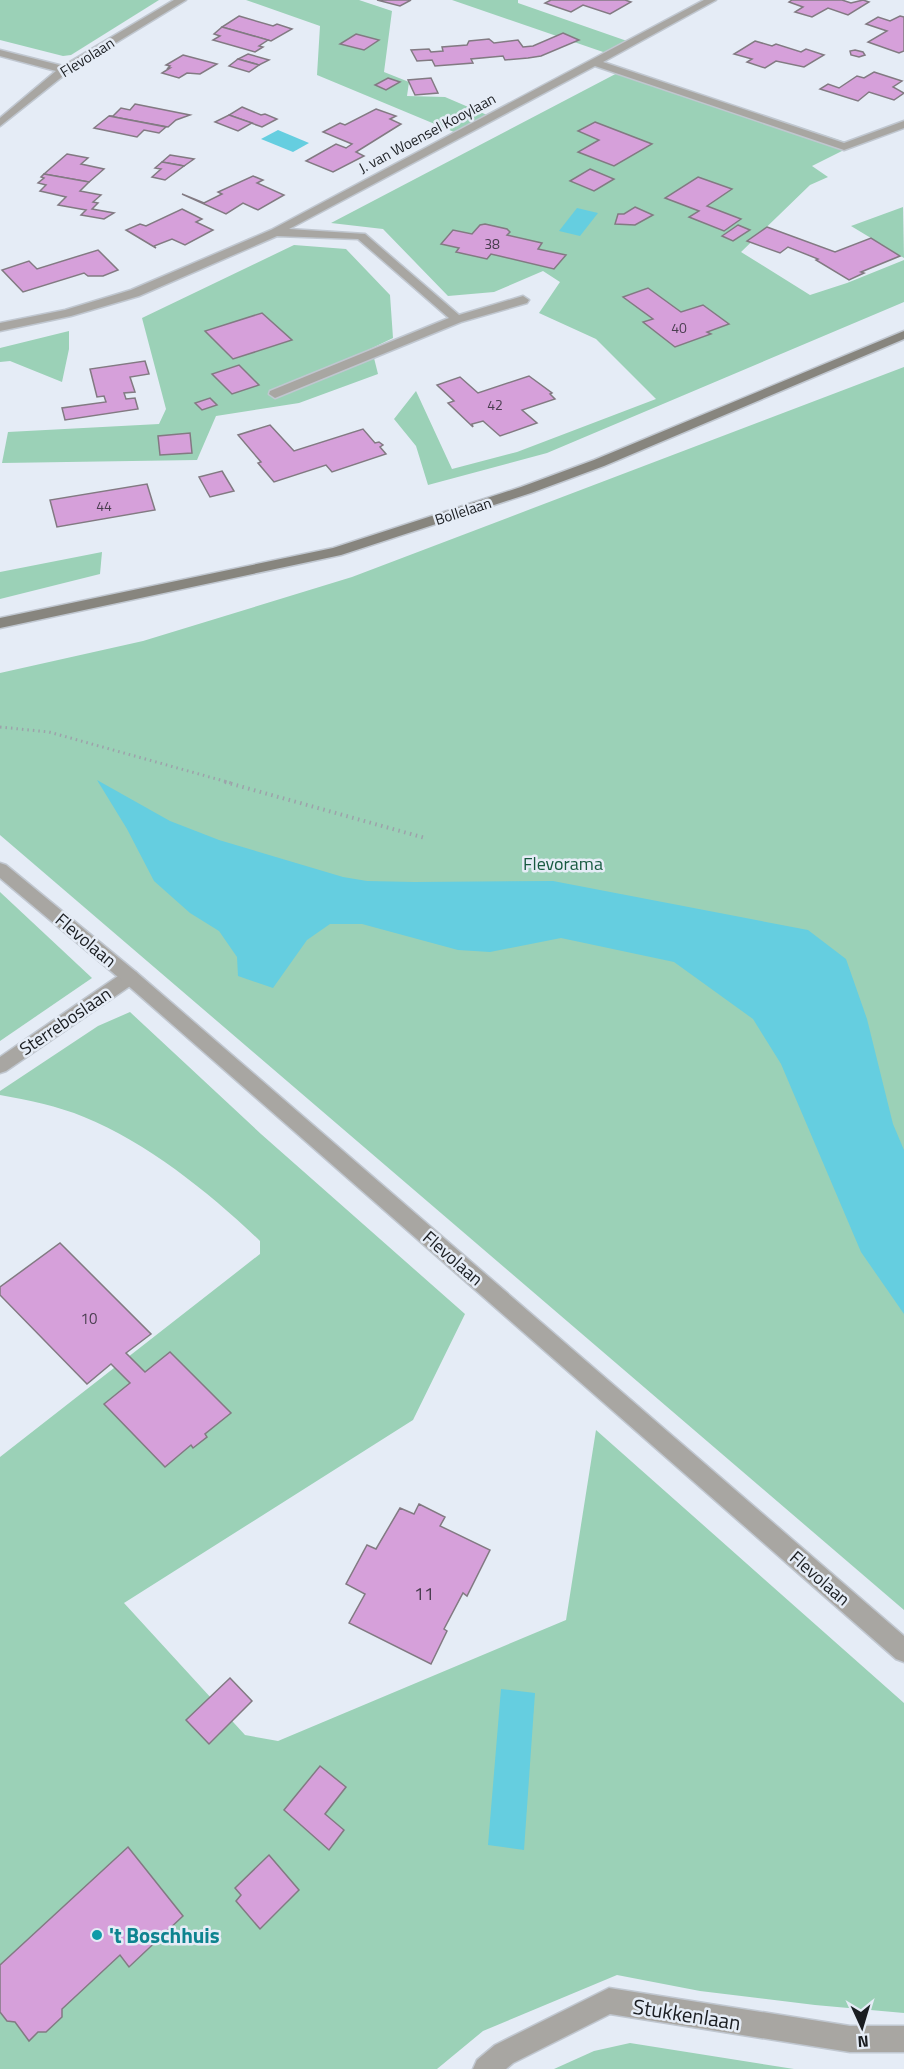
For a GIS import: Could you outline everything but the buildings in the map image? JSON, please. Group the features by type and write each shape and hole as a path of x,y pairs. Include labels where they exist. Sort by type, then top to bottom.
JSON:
{"main road":[{"name":"Bollelaan","path":"0,623 336,552 526,490 598,463 904,335"}],"street":[{"name":"Flevolaan","path":"0,123 64,70 181,0"},
{"name":"J. van Woensel Kooylaan","path":"0,327 67,313 135,293 275,232 711,0"},
{"path":"0,52 64,70"},
{"path":"594,62 844,147 904,124"},
{"name":"J. van Woensel Kooylaan","path":"275,232 361,236 457,319"},
{"path":"274,394 457,319 523,300"},
{"name":"Flevolaan","path":"0,869 130,977 904,1651"},
{"name":"Sterreboslaan","path":"0,1066 130,977"},
{"name":"Stukkenlaan","path":"486,2069 504,2054 609,2001 850,2039 904,2039"}],"path":[{"path":"0,727 49,732 425,838"}],"green space":[{"path":"0,0 159,0 71,55 63,56 0,40"},
{"path":"246,0 359,0 392,11 384,72 409,82 407,96 445,97 487,115 454,132 317,75 320,26"},
{"path":"452,0 518,0 518,3 627,41 606,53"},
{"path":"625,69 854,145 812,166 828,177 810,185 741,252 810,295 904,260 904,302 547,453 428,485 416,446 394,419 416,391 452,469 517,452 656,399 596,339 539,313 560,282 543,271 494,292 448,296 383,229 331,223"},
{"path":"903,207 904,258 851,226"},
{"path":"294,245 346,249 390,295 393,338 283,391 374,358 378,374 299,403 216,416 197,460 2,463 8,432 159,424 166,409 142,318"},
{"path":"69,331 69,349 62,382 10,361 0,362 0,348"},
{"name":"Flevorama","path":"904,367 904,1610 0,835 0,673 143,641 352,577"},
{"path":"102,552 100,574 0,599 0,572"},
{"path":"0,892 92,978 0,1041"},
{"path":"130,1012 261,1134 465,1314 413,1420 124,1603 245,1735 278,1741 566,1620 596,1430 904,1703 904,2013 700,1991 617,1975 483,2031 437,2069 0,2069 0,1457 260,1254 260,1241 221,1205 155,1155 108,1128 74,1113 0,1095 0,1091 98,1026"},
{"path":"630,2043 794,2069 554,2069 594,2051"}],"water":[{"path":"278,130 309,143 293,152 261,139"},
{"path":"577,208 598,213 580,236 559,231"},
{"path":"97,780 170,821 219,840 343,877 367,881 414,882 553,881 808,930 846,959 867,1019 893,1124 904,1150 904,1314 861,1252 781,1064 753,1019 674,962 561,938 490,952 458,950 362,924 330,924 307,940 273,988 238,976 237,957 219,931 190,913 154,881 127,829"},
{"path":"501,1689 535,1693 524,1850 488,1845"}],"place":[{"name":"'t Boschhuis","path":"97,1935"}]}
